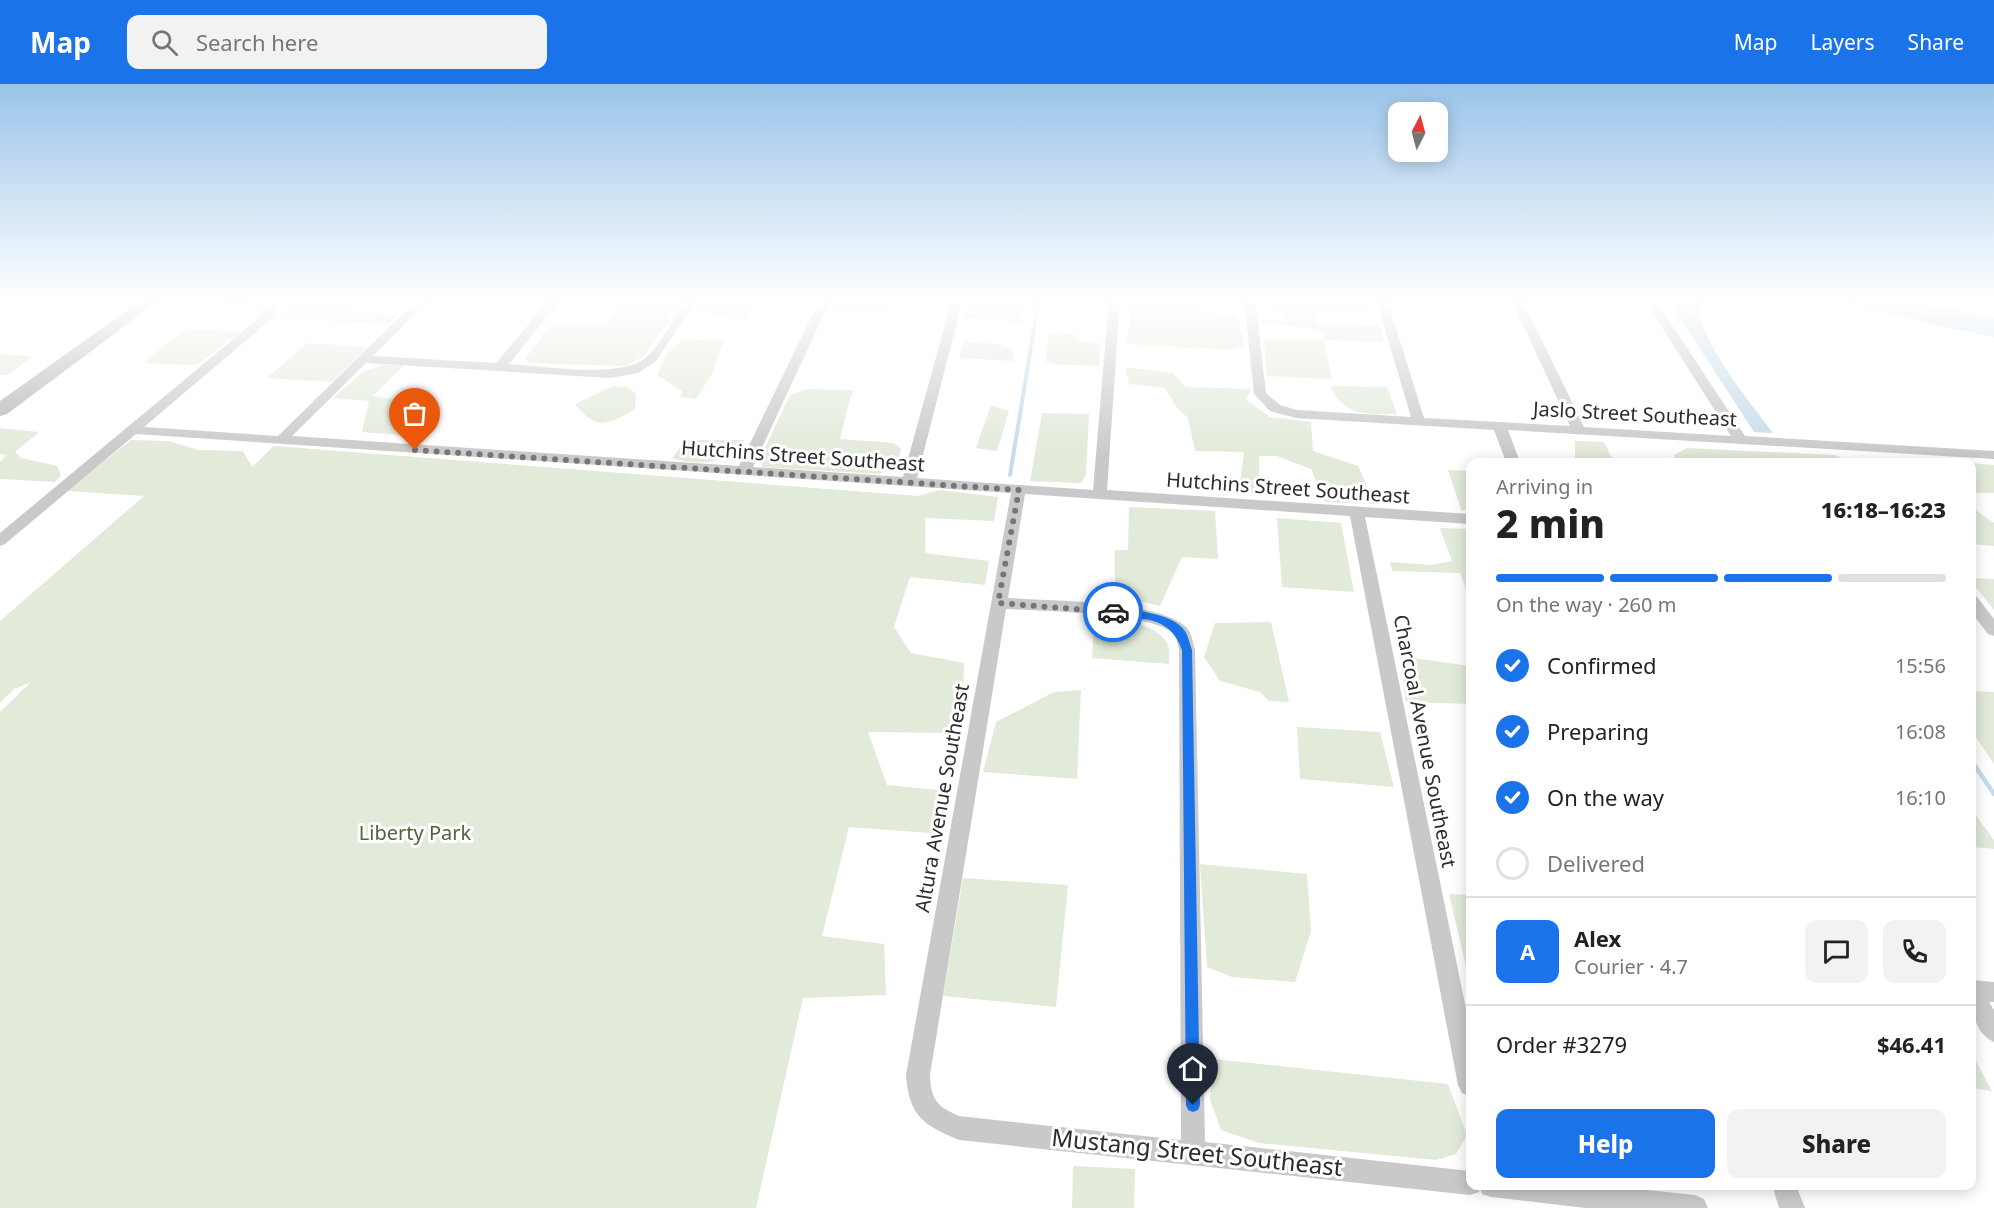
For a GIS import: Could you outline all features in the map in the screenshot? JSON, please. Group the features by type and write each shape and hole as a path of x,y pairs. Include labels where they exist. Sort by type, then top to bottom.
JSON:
{"street":[{"path":"0,395 61,351"},
{"path":"0,410 81,351"},
{"path":"0,541 227,351"},
{"path":"280,441 371,351"},
{"path":"500,367 513,351"},
{"path":"363,359 610,374 634,370 652,358 656,351"},
{"path":"744,471 801,351"},
{"path":"909,482 944,351"},
{"path":"1100,494 1111,351"},
{"name":"Jaslo Street Southeast","path":"1255,351 1260,394 1275,408 1296,414 1994,455"},
{"path":"1398,351 1418,420"},
{"path":"1542,351 1579,431"},
{"path":"1684,351 1741,440"},
{"path":"1500,427 1512,458"},
{"name":"Hutchins Street Southeast","path":"134,430 1466,519"},
{"path":"1851,446 1861,458"},
{"name":"Altura Avenue Southeast","path":"928,1112 918,1095 918,1075 1019,490"},
{"name":"Charcoal Avenue Southeast","path":"1357,512 1466,1064"},
{"path":"998,603 1136,613 1160,620 1180,632 1187,650 1193,1153"},
{"path":"1976,607 1994,630"},
{"path":"1976,990 1994,992"},
{"path":"1976,999 1994,1031"},
{"name":"Mustang Street Southeast","path":"928,1112 942,1122 959,1128 1466,1183"},
{"path":"1535,1190 1695,1208"},
{"path":"1786,1190 1792,1208"}],"green space":[{"path":"158,351 215,351 197,365 143,363"},
{"path":"297,351 363,351 332,382 267,378"},
{"path":"530,351 647,351 644,356 626,366 529,363 525,358"},
{"path":"670,351 720,351 713,372 696,399 680,397 683,392 657,375"},
{"path":"961,351 1013,351 1014,361 959,358"},
{"path":"1047,351 1100,351 1099,366 1052,364 1046,361"},
{"path":"1265,351 1326,351 1332,379 1267,376"},
{"path":"0,354 34,356 8,375 0,375"},
{"path":"383,365 404,365 373,396 442,407 414,436 362,432 369,401 333,398 364,371"},
{"path":"1125,367 1173,373 1186,387 1251,389 1246,400 1270,417 1311,422 1313,451 1358,466 1375,504 1325,502 1311,469 1277,456 1259,456 1260,495 1239,489 1244,452 1195,451 1188,418 1177,408 1165,388 1129,384"},
{"path":"613,386 627,387 636,394 635,409 604,423 590,419 575,404"},
{"path":"1330,386 1387,387 1397,414 1366,414 1350,409 1336,396"},
{"path":"805,389 854,390 840,439 894,443 901,449 897,465 880,474 762,467 762,454 790,395"},
{"path":"991,405 1009,411 997,451 976,448"},
{"path":"1042,413 1089,414 1086,474 1081,483 1030,481"},
{"path":"0,428 39,432 15,452 21,458 57,466 61,475 55,482 0,479 0,462 7,455 0,454"},
{"name":"Liberty Park","path":"131,440 168,441 199,450 243,451 252,467 274,446 918,496 940,490 998,497 994,521 925,518 925,553 989,561 985,585 910,577 894,627 911,653 964,663 962,733 868,732 887,785 949,791 943,834 849,827 822,936 884,944 886,995 803,998 756,1208 0,1208 0,712 31,682 14,689 0,703 0,621 144,496 67,491"},
{"path":"686,440 744,440 742,453 724,459 699,462 672,458"},
{"path":"1575,441 1604,442 1612,458 1575,458"},
{"path":"1687,448 1835,455 1842,458 1675,458 1674,455"},
{"path":"1976,463 1994,465 1994,493 1976,493"},
{"path":"1448,470 1466,471 1466,510 1461,510"},
{"path":"1129,507 1215,511 1218,559 1182,557 1160,606 1144,602 1115,600 1115,550 1128,550"},
{"path":"1976,510 1994,523 1994,546 1976,544"},
{"path":"1277,518 1341,523 1354,592 1282,587"},
{"path":"1440,528 1466,529 1466,589 1460,573 1392,571 1390,562 1431,565 1452,561"},
{"path":"1976,578 1994,579 1994,610 1976,587"},
{"path":"1094,618 1135,623 1155,631 1168,645 1169,664 1092,658"},
{"path":"1271,622 1289,702 1269,701 1260,692 1220,681 1204,657 1215,623"},
{"path":"1413,658 1466,665 1466,704 1406,702 1401,666"},
{"path":"1081,690 1077,779 983,772 996,722 1054,692"},
{"path":"1976,691 1994,692 1994,764 1976,737"},
{"path":"1297,727 1380,732 1394,787 1300,779"},
{"path":"1976,816 1994,840 1994,849 1976,847"},
{"path":"1200,864 1307,874 1311,931 1295,982 1232,977 1207,967"},
{"path":"963,878 1068,885 1056,1007 943,996"},
{"path":"1449,894 1466,895 1466,967"},
{"path":"1214,1059 1448,1084 1466,1137 1456,1154 1436,1160 1259,1143 1221,1130 1210,1100"},
{"path":"1976,1061 1992,1091 1976,1089"},
{"path":"1073,1166 1135,1169 1134,1208 1072,1208"}],"water":[{"path":"1702,351 1715,351 1729,374 1773,433 1754,432"}],"waterway":[{"path":"1010,475 1030,351"},
{"path":"1976,767 1994,794"}],"way so far":[{"path":"415,450 1019,490 998,603 1113,612"}],"route":[{"path":"1113,612 1136,613 1160,620 1180,632 1187,650 1193,1105"}]}
